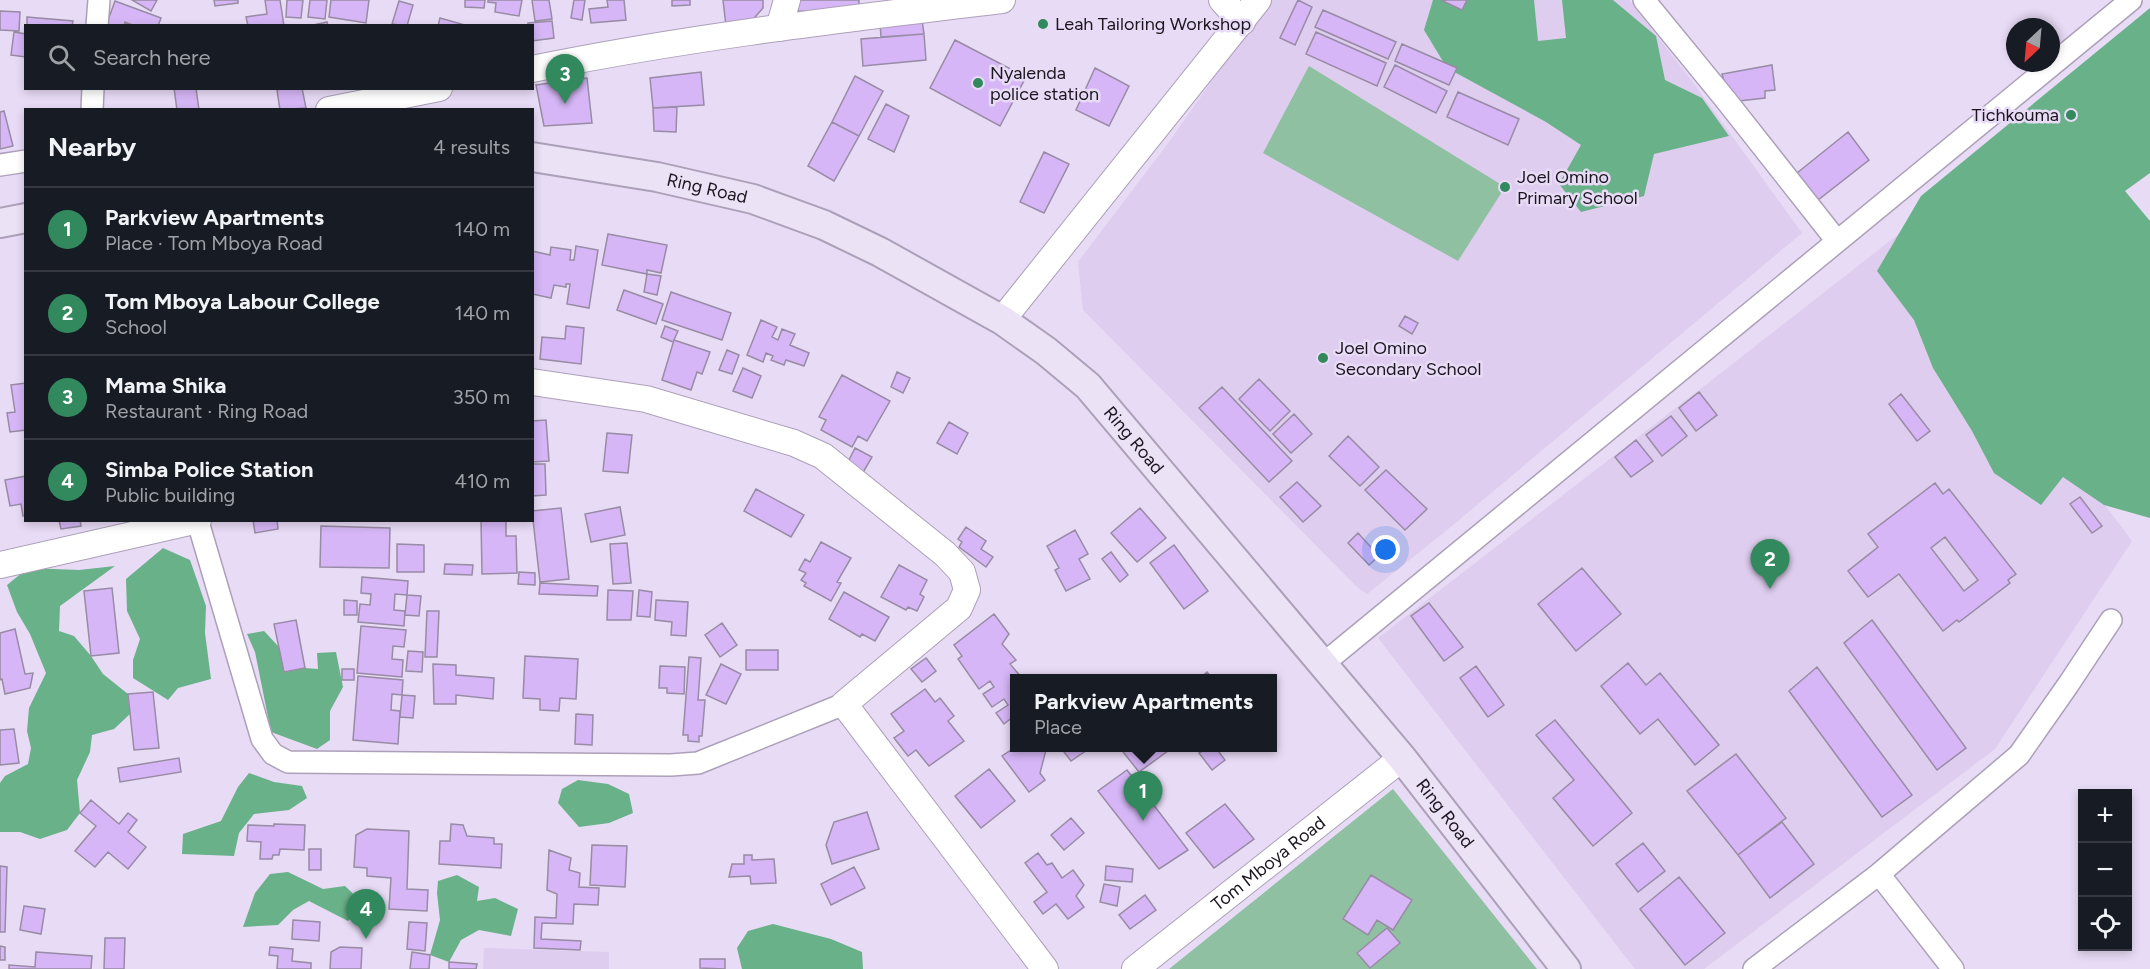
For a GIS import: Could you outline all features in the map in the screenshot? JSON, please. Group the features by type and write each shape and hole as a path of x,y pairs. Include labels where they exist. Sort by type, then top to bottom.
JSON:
{"main road":[{"name":"Ring Road","path":"534,157 657,177 753,199 824,225 880,252 1002,320 1046,351 1088,386 1323,664 1402,758 1566,969"},
{"path":"0,223 24,218"}],"street":[{"path":"98,24 99,0"},
{"path":"779,28 787,0"},
{"path":"534,69 606,54 779,28 1002,0"},
{"path":"1222,0 1242,22"},
{"path":"1002,320 1258,0"},
{"path":"1644,0 1837,241"},
{"path":"1323,664 2131,0"},
{"path":"92,108 93,90"},
{"path":"339,108 429,90"},
{"path":"0,165 24,160"},
{"path":"198,522 262,739 273,754 288,762 648,765 698,763 844,704 959,608 967,590 962,572 945,554 823,456 794,443 646,399 534,382"},
{"path":"0,565 194,522"},
{"path":"1754,969 1880,874 2019,755 2111,620"},
{"path":"844,704 1045,969"},
{"name":"Tom Mboya Road","path":"1135,969 1402,758"},
{"path":"1880,874 1953,969"}],"shaded area":[{"path":"1268,0 1629,0 1692,81 1802,233 1447,530 1367,594 1357,587 1083,310 1078,262 1169,142"},
{"path":"1900,233 2132,541 1995,749 1704,969 1635,969 1378,638"},
{"path":"484,948 609,952 609,969 483,969"}],"green space":[{"path":"1433,0 1534,0 1538,41 1566,38 1562,0 1613,0 1656,36 1665,80 1702,98 1729,136 1654,154 1644,196 1581,212 1559,184 1581,145 1546,122 1447,68 1424,30"},
{"path":"2150,8 2150,173 2125,191 2150,221 2150,518 2104,505 2063,477 2041,505 1994,473 1972,431 1933,368 1914,320 1877,271 1921,196"},
{"path":"1309,66 1505,187 1458,261 1263,153"},
{"path":"163,548 190,560 206,606 205,633 211,679 178,688 168,700 133,678 133,660 140,639 127,611 126,579"},
{"path":"115,566 60,606 59,631 74,636 103,674 128,694 130,714 114,729 92,735 90,752 77,780 80,813 67,830 40,839 20,832 0,832 0,783 5,776 28,764 31,748 27,731 29,708 46,673 7,585 28,568 79,570"},
{"path":"264,631 279,647 284,672 305,668 318,669 317,653 336,652 343,687 330,711 330,740 317,749 271,732 255,652 247,634"},
{"path":"249,773 274,782 302,786 307,798 289,810 254,814 239,833 234,856 182,854 183,834 221,821 238,787"},
{"path":"578,780 608,784 629,794 633,813 609,823 579,827 558,803 562,789"},
{"path":"1393,789 1537,969 1169,969"},
{"path":"288,872 323,889 345,886 365,905 348,921 309,901 293,910 278,925 243,927 255,893 270,874"},
{"path":"457,875 479,887 477,901 495,898 518,909 511,936 479,930 461,940 449,962 430,955 440,920 438,881"},
{"path":"773,924 831,939 862,952 863,969 742,969 737,948 748,931"}],"building":[{"path":"132,0 157,0 151,11"},
{"path":"214,0 238,0 238,3 215,6"},
{"path":"265,0 280,0 284,24 248,24 246,17 267,14"},
{"path":"287,0 303,0 301,18 286,17"},
{"path":"310,0 327,0 325,19 308,17"},
{"path":"331,0 369,0 366,23 329,17"},
{"path":"465,0 485,0 484,8 465,7"},
{"path":"488,0 522,0 519,16 495,12 496,3 488,2"},
{"path":"532,0 549,0 552,19 535,21"},
{"path":"574,0 585,0 582,20 571,18"},
{"path":"607,0 624,0 626,20 591,23 589,9 608,7"},
{"path":"672,0 690,0 690,5 672,6"},
{"path":"723,0 763,0 763,8 749,24 726,26"},
{"path":"798,0 859,0 859,14 798,11"},
{"path":"1298,0 1312,7 1295,45 1280,38"},
{"path":"1441,0 1467,0 1462,10"},
{"path":"115,1 161,18 159,24 125,22 124,24 107,24"},
{"path":"399,1 413,5 408,24 392,24"},
{"path":"1323,10 1396,42 1388,59 1315,27"},
{"path":"0,11 20,12 19,31 0,30"},
{"path":"27,17 73,21 72,24 27,24"},
{"path":"440,18 461,24 438,24"},
{"path":"922,20 924,34 881,37 880,23"},
{"path":"552,21 554,38 534,41 534,24 528,23"},
{"path":"14,32 24,34 24,57 11,55"},
{"path":"1316,32 1386,63 1377,86 1306,54"},
{"path":"924,34 926,60 863,66 861,39"},
{"name":"Nyalenda police station","path":"955,40 1026,77 1000,126 930,88"},
{"path":"1402,44 1457,68 1449,85 1395,61"},
{"path":"1395,65 1447,91 1436,113 1384,87"},
{"path":"1772,65 1775,90 1765,91 1765,98 1730,102 1722,74"},
{"path":"1095,68 1129,86 1109,126 1076,110"},
{"path":"701,72 704,105 653,108 650,78"},
{"path":"855,76 883,91 859,136 832,122"},
{"path":"587,78 592,123 544,126 536,85"},
{"path":"174,90 196,90 199,108 177,108"},
{"path":"277,90 302,90 306,108 280,108"},
{"path":"1458,92 1519,119 1508,145 1447,117"},
{"path":"886,104 909,116 894,152 868,139"},
{"path":"677,107 676,132 654,131 653,108"},
{"path":"4,111 13,146 0,149 0,112"},
{"path":"832,122 859,136 834,181 808,166"},
{"path":"1848,132 1869,160 1813,204 1792,177"},
{"path":"1044,152 1069,164 1044,213 1020,202"},
{"path":"608,234 667,245 661,273 647,270 647,274 602,265"},
{"path":"576,246 598,250 589,308 567,304 570,284 566,284 566,287 554,285 551,298 534,294 534,251 550,255 551,247 571,250 570,260 574,260"},
{"path":"647,274 661,276 657,295 644,292"},
{"path":"624,290 663,304 656,324 617,310"},
{"path":"671,292 731,313 722,340 662,320"},
{"name":"Joel Omino Secondary School","path":"1405,316 1418,323 1412,334 1399,326"},
{"path":"761,320 777,327 772,337 778,340 782,329 795,334 790,345 809,353 804,366 786,360 784,365 771,360 773,356 766,353 763,362 747,355"},
{"path":"566,326 584,328 581,364 540,359 542,337 565,339"},
{"path":"665,326 678,331 673,342 661,337"},
{"path":"674,340 710,352 702,374 697,372 691,390 662,380"},
{"path":"727,350 739,355 732,374 719,370"},
{"path":"743,368 761,376 752,398 733,391"},
{"path":"897,372 910,378 903,393 891,387"},
{"path":"842,375 890,401 867,441 858,436 852,447 821,430 826,420 819,417"},
{"path":"1259,379 1290,411 1270,431 1239,399"},
{"path":"24,383 24,430 10,432 7,413 15,412 11,385"},
{"path":"1222,387 1292,461 1269,482 1199,408"},
{"path":"1699,392 1717,415 1696,431 1679,408"},
{"path":"1901,394 1930,431 1917,441 1889,404"},
{"path":"1294,414 1312,434 1291,453 1273,434"},
{"path":"1671,416 1687,436 1662,456 1646,435"},
{"path":"546,420 549,461 534,462 534,421"},
{"path":"949,422 968,433 957,454 937,443"},
{"path":"607,433 632,435 628,473 603,471"},
{"path":"1348,436 1379,467 1360,486 1329,456"},
{"path":"1636,440 1653,461 1631,477 1615,457"},
{"path":"855,448 872,457 861,476 845,468"},
{"path":"534,464 545,464 546,495 534,496"},
{"path":"1386,470 1427,509 1405,530 1365,490"},
{"path":"24,476 24,516 21,504 10,506 5,480"},
{"path":"1297,482 1321,506 1303,522 1280,497"},
{"path":"1935,483 1943,494 1949,489 2016,574 2008,580 2010,583 1959,622 1957,620 1943,631 1899,574 1868,597 1848,571 1878,547 1868,534","holes":["1945,537 1978,580 1964,591 1931,548"]},
{"path":"756,489 804,515 791,537 744,511"},
{"path":"2080,497 2102,526 2092,533 2070,504"},
{"path":"620,507 625,535 591,542 585,514"},
{"path":"561,508 569,579 540,582 534,511"},
{"path":"1140,508 1166,538 1137,562 1111,533"},
{"path":"59,522 80,522 81,526 61,529"},
{"path":"253,522 277,522 278,529 255,533"},
{"path":"481,522 506,522 506,536 516,536 517,573 482,574"},
{"path":"321,526 390,528 389,568 320,567"},
{"path":"966,527 986,541 981,549 993,557 986,567 959,547 962,542 958,539"},
{"path":"1075,530 1088,554 1079,559 1090,579 1066,591 1055,570 1059,568 1047,546"},
{"path":"1358,533 1379,556 1369,565 1348,543"},
{"path":"821,542 851,558 837,582 841,583 831,601 804,586 806,583 801,580 806,573 799,570 805,559 810,562"},
{"path":"627,543 631,583 613,584 610,544"},
{"path":"397,544 424,545 424,572 397,572"},
{"path":"1174,545 1208,591 1184,609 1150,563"},
{"path":"1111,552 1128,575 1120,582 1102,559"},
{"path":"445,564 473,565 472,575 444,574"},
{"path":"899,565 927,580 920,594 924,597 917,611 908,607 906,610 881,597"},
{"path":"1582,568 1621,614 1576,651 1538,604"},
{"path":"519,572 535,573 535,585 518,584"},
{"path":"362,577 408,581 407,595 395,594 394,610 405,611 404,626 358,622 360,604 370,605 371,594 361,593"},
{"path":"540,583 598,586 597,596 539,594"},
{"path":"112,588 119,653 91,656 84,591"},
{"path":"608,590 633,591 631,620 607,620"},
{"path":"639,590 652,592 650,617 637,616"},
{"path":"844,592 889,617 875,641 862,634 860,637 829,619"},
{"path":"407,595 421,596 419,616 405,615"},
{"path":"344,600 357,601 357,615 344,615"},
{"path":"656,600 688,602 686,636 671,635 672,622 655,620"},
{"path":"1429,603 1463,647 1444,661 1411,616"},
{"path":"427,611 439,611 437,657 425,657"},
{"path":"994,614 1009,634 1002,644 1016,660 1010,664 1019,674 1010,674 1010,719 1004,724 996,713 1008,705 1004,699 992,707 983,694 994,687 990,681 979,689 958,659 962,656 954,645"},
{"path":"296,620 305,668 284,672 274,624"},
{"path":"1872,620 1966,748 1937,770 1844,643"},
{"path":"722,623 737,645 720,657 705,635"},
{"path":"361,626 406,630 404,647 393,646 392,659 403,660 402,677 357,673"},
{"path":"15,629 25,674 33,673 30,688 5,694 2,679 0,680 0,633"},
{"path":"746,650 778,650 778,670 746,670"},
{"path":"408,651 423,652 422,672 406,671"},
{"path":"525,656 578,659 576,699 560,698 559,711 540,710 540,699 523,698"},
{"path":"689,657 701,658 698,700 705,700 702,736 699,736 699,742 688,741 688,735 683,735"},
{"path":"926,658 936,671 922,682 911,669"},
{"path":"1628,663 1646,685 1660,673 1719,745 1695,765 1658,719 1640,734 1601,686"},
{"path":"433,664 456,665 456,675 494,678 493,699 456,695 456,704 434,704"},
{"path":"721,664 741,674 726,704 706,695"},
{"path":"660,666 685,667 684,694 667,693 667,688 659,688"},
{"path":"1476,666 1504,705 1488,717 1460,678"},
{"path":"1817,667 1912,795 1882,817 1789,691"},
{"path":"342,669 354,669 354,680 342,680"},
{"path":"358,676 403,680 402,695 392,694 391,710 400,711 398,744 353,740"},
{"path":"925,689 935,702 940,698 954,716 948,721 964,741 929,766 916,750 908,756 894,738 904,731 891,714"},
{"path":"153,692 159,748 134,750 128,694"},
{"path":"402,695 415,696 413,718 400,717"},
{"path":"576,714 593,715 592,745 575,744"},
{"path":"1555,720 1632,813 1593,846 1553,798 1574,780 1536,735"},
{"path":"14,729 19,763 0,765 0,730"},
{"path":"1010,751 1045,752 1040,773 1045,780 1029,792 1002,756"},
{"path":"1064,752 1084,752 1071,761"},
{"path":"1123,752 1166,752 1139,772"},
{"path":"1219,752 1225,760 1212,770 1199,753"},
{"path":"1736,754 1786,818 1738,855 1687,791"},
{"path":"179,758 181,772 120,782 118,768"},
{"path":"989,769 1015,801 981,828 955,796"},
{"path":"1127,770 1188,850 1159,869 1098,791"},
{"path":"91,800 119,824 128,813 137,820 128,832 146,847 128,869 108,852 95,867 75,851 96,826 80,813"},
{"path":"1225,804 1254,839 1214,868 1186,833"},
{"path":"867,812 879,849 832,864 826,845 834,822"},
{"path":"1071,818 1084,833 1064,850 1051,835"},
{"path":"1782,822 1814,864 1770,898 1738,855"},
{"path":"274,824 305,825 304,850 280,849 279,855 273,855 272,859 260,859 261,842 247,841 248,825 274,826"},
{"path":"451,824 463,825 467,836 494,838 494,844 502,844 501,868 439,864 440,841 450,841"},
{"path":"367,829 409,831 407,889 428,890 427,911 389,909 391,878 367,876 367,868 354,867 356,835"},
{"path":"1643,843 1665,871 1638,892 1616,864"},
{"path":"592,845 627,846 625,887 590,885"},
{"path":"309,849 321,849 321,870 309,870"},
{"path":"549,850 571,858 569,870 580,873 579,887 599,888 598,905 574,904 573,924 542,923 541,939 581,941 580,950 534,948 535,917 556,918 557,894 547,890"},
{"path":"1038,853 1047,865 1052,863 1062,878 1073,870 1084,885 1076,896 1084,907 1068,919 1056,904 1043,914 1034,902 1047,892 1025,863"},
{"path":"744,855 752,855 752,860 774,859 776,883 751,884 750,876 729,877 732,864 744,864"},
{"path":"0,866 7,867 5,932 0,932"},
{"path":"1106,866 1133,869 1132,882 1105,880"},
{"path":"854,867 865,888 831,905 821,884"},
{"path":"1371,875 1412,900 1393,930 1377,920 1368,935 1343,919"},
{"path":"1679,877 1725,933 1685,965 1640,909"},
{"path":"1104,884 1120,887 1117,906 1100,902"},
{"path":"1145,895 1156,910 1130,929 1119,915"},
{"path":"24,906 45,909 41,934 20,930"},
{"path":"293,920 320,922 319,941 292,939"},
{"path":"409,922 427,923 425,951 407,949"},
{"path":"1387,928 1400,943 1370,968 1357,953"},
{"path":"105,938 125,938 124,969 104,969"},
{"path":"0,946 5,947 5,960 0,960"},
{"path":"270,947 293,949 292,961 311,963 311,969 277,969 278,956 269,955"},
{"path":"340,947 362,948 361,969 330,969 331,952"},
{"path":"36,952 92,956 91,969 9,969 9,965 35,967"},
{"path":"412,952 430,955 429,969 410,969"},
{"path":"700,959 725,959 725,969 700,968"},
{"path":"449,962 477,964 476,969 449,969"}],"place":[{"name":"Leah Tailoring Workshop","path":"1043,24"},
{"name":"Nyalenda police station","path":"978,83"},
{"name":"Mama Shika","path":"565,104"},
{"name":"Tichkouma","path":"2071,115"},
{"name":"Joel Omino Primary School","path":"1505,187"},
{"name":"Joel Omino Secondary School","path":"1323,358"},
{"name":"Tom Mboya Labour College","path":"1770,589"},
{"name":"Parkview Apartments","path":"1143,821"},
{"name":"Simba Police Station","path":"366,939"}]}
